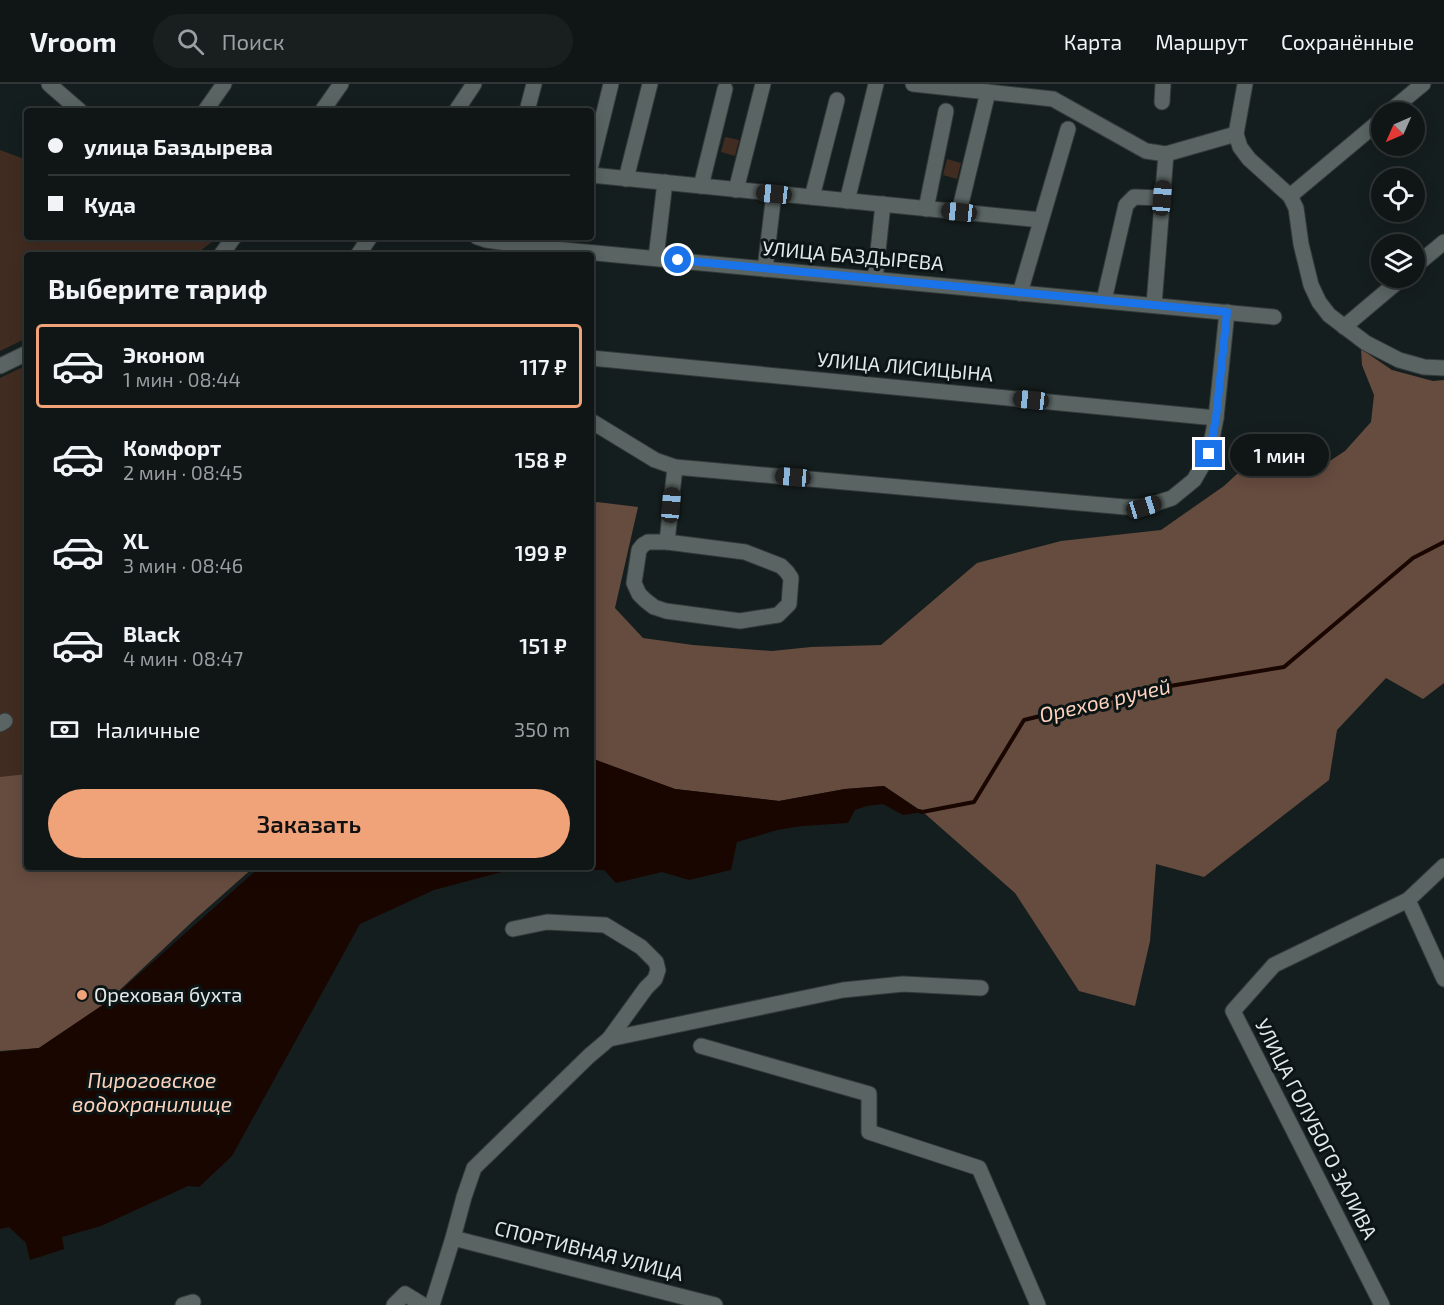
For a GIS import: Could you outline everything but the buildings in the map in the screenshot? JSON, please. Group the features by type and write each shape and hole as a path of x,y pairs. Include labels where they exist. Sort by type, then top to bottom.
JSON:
{"street":[{"path":"49,84 77,108"},
{"path":"207,108 224,84"},
{"path":"324,108 341,84"},
{"path":"458,108 474,84"},
{"path":"528,108 534,84"},
{"path":"594,153 611,84"},
{"path":"626,178 650,84"},
{"path":"736,190 763,84"},
{"path":"847,201 876,84"},
{"path":"913,84 1053,99 1146,151 1166,154 1236,134"},
{"path":"1162,102 1163,84"},
{"path":"1245,84 1236,134 1240,147 1249,159 1290,196 1296,208 1301,244 1311,285 1319,302 1329,315 1366,343 1399,360 1424,367 1444,368"},
{"path":"1401,102 1423,84"},
{"path":"701,186 725,89"},
{"path":"959,212 988,92"},
{"path":"812,197 837,100"},
{"path":"926,209 946,111"},
{"path":"1290,196 1371,128"},
{"path":"1020,293 1068,129"},
{"path":"1154,305 1166,154"},
{"path":"594,175 1041,220"},
{"path":"656,258 665,182"},
{"path":"765,268 774,194"},
{"path":"1104,300 1126,205 1134,196 1162,198"},
{"path":"875,279 883,204"},
{"name":"УЛИЦА БАЗДЫРЕВА","path":"486,240 544,242 656,258 1274,317"},
{"path":"1425,258 1444,242"},
{"path":"1344,327 1390,288"},
{"path":"594,423 655,460 675,467 1144,507 1172,498 1194,480 1209,454 1216,418 1227,312"},
{"path":"0,366 24,355"},
{"name":"УЛИЦА ЛИСИЦЫНА","path":"594,358 1216,418"},
{"path":"667,542 675,467"},
{"path":"648,542 667,542 745,552 781,566 791,578 789,604 778,615 740,621 666,611 654,607 639,594 634,583 639,550 648,542"},
{"name":"УЛИЦА ГОЛУБОГО ЗАЛИВА","path":"1382,1305 1233,1011 1274,964 1408,900 1444,866"},
{"path":"1408,900 1444,979"},
{"path":"432,1305 474,1168 609,1039 655,979 658,970 656,962 641,947 605,925 547,922 513,929"},
{"path":"609,1039 843,990 903,984 981,988"},
{"path":"701,1046 869,1094 869,1132 979,1168 1038,1305"},
{"name":"СПОРТИВНАЯ УЛИЦА","path":"453,1238 715,1305"},
{"path":"394,1305 405,1294 423,1305"}],"shaded area":[{"path":"725,137 739,140 735,156 721,152"},
{"path":"0,150 24,159 24,240 213,241 199,252 24,252 24,339 0,351"},
{"path":"947,159 961,163 957,179 943,175"},
{"path":"1361,349 1392,370 1433,381 1444,380 1444,683 1423,699 1386,678 1337,730 1329,780 1204,877 1156,864 1150,941 1135,1006 1079,991 1015,893 923,812 884,786 845,789 779,801 675,789 594,760 594,504 597,502 638,507 615,608 643,638 693,645 772,651 811,647 881,645 977,563 1061,541 1161,530 1224,486 1251,461 1281,456 1322,466 1345,451 1371,422 1374,395 1362,365"},
{"path":"24,366 24,849 0,809 0,378"},
{"path":"24,774 24,870 251,870 106,1003 39,1048 0,1051 0,777"}],"water":[{"name":"Пироговское водохранилище","path":"594,759 675,789 779,801 845,789 884,786 922,812 903,815 883,804 855,810 848,823 777,830 737,842 731,870 689,880 662,872 616,883 604,870 594,870"},
{"name":"Пироговское водохранилище","path":"257,870 509,870 434,890 360,924 232,1156 199,1187 188,1186 101,1226 62,1237 64,1249 30,1260 26,1243 9,1227 0,1229 0,1052 39,1048 110,1000"}],"waterway":[{"name":"Орехов ручей","path":"919,811 974,802 1024,720 1146,690 1284,667 1413,558 1444,542"}],"place":[{"name":"Ореховая бухта","path":"82,995"}],"route":[{"path":"678,260 1227,312 1216,418 1209,454"}]}
